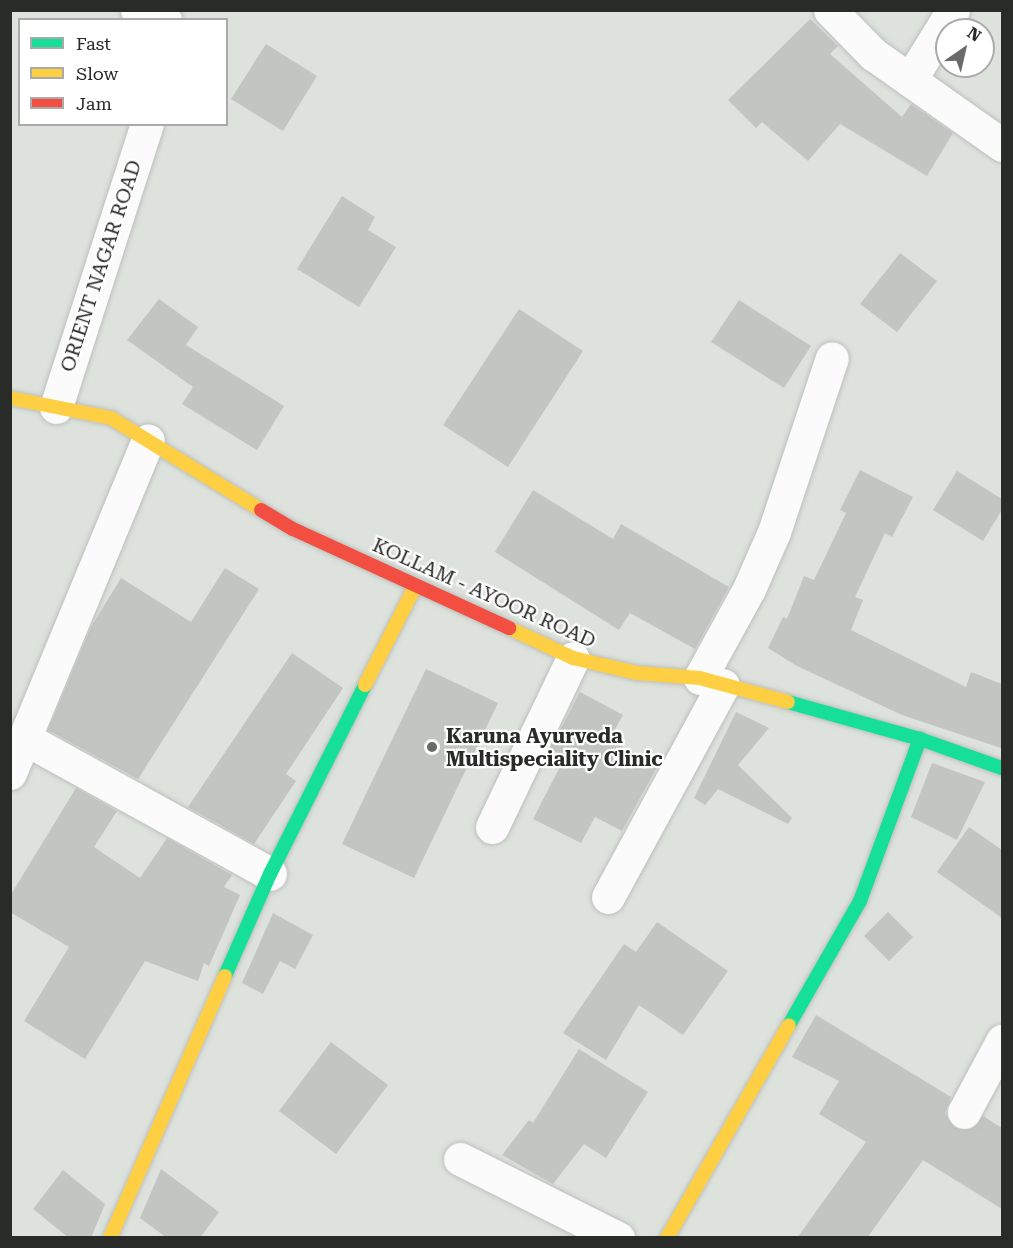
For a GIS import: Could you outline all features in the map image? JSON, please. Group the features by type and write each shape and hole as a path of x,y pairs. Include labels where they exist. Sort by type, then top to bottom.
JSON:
{"street":[{"path":"137,10 159,18"},
{"path":"830,10 873,54 1002,145"},
{"path":"910,80 953,10"},
{"name":"ORIENT NAGAR ROAD","path":"56,407 146,126"},
{"path":"608,897 711,681 774,532 832,358"},
{"name":"KOLLAM - AYOOR ROAD","path":"10,399 111,418 292,529 573,658 637,673 711,681 920,739 1002,768"},
{"path":"10,773 147,440"},
{"path":"111,1238 270,873 417,585"},
{"path":"492,827 573,658"},
{"path":"24,738 270,873"},
{"path":"667,1238 860,901 920,739"},
{"path":"964,1112 1002,1041"},
{"path":"460,1159 618,1238"}],"building":[{"path":"810,19 838,46 830,54 902,117 911,104 953,133 927,176 840,124 808,161 762,122 756,128 728,100"},
{"path":"266,44 317,76 283,131 231,99"},
{"path":"342,196 375,217 368,230 396,247 359,307 297,269"},
{"path":"900,253 937,281 897,332 860,304"},
{"path":"159,299 198,327 186,345 284,406 257,450 182,404 193,387 127,340"},
{"path":"739,300 811,346 784,388 711,342"},
{"path":"519,309 583,351 508,467 443,425"},
{"path":"860,470 913,497 892,537 885,533 855,597 863,600 851,630 966,687 971,672 1002,684 1001,748 902,715 797,666 768,648 783,617 787,619 804,576 814,580 846,513 840,510"},
{"path":"957,471 1002,499 1002,510 983,541 933,510"},
{"path":"533,490 613,539 621,524 729,587 695,649 630,613 619,630 495,552"},
{"path":"225,568 259,589 138,779 48,730 91,627 121,578 191,622"},
{"path":"292,653 343,688 286,774 296,781 254,844 188,807"},
{"path":"426,669 498,703 414,878 342,844"},
{"path":"580,692 623,715 609,740 658,765 622,831 595,817 581,843 533,819 565,757 550,749"},
{"path":"736,712 769,728 738,765 792,818 788,824 718,789 705,805 694,798"},
{"path":"932,763 985,782 957,840 911,817"},
{"path":"76,788 117,811 94,847 140,878 167,838 232,875 224,887 240,895 209,966 204,963 198,981 145,961 85,1059 24,1021 69,947 10,912 10,896"},
{"path":"969,827 1002,850 1002,918 937,872"},
{"path":"888,912 913,937 889,961 864,936"},
{"path":"273,913 313,935 295,969 280,961 263,994 242,983"},
{"path":"657,922 728,971 683,1035 639,1005 606,1060 563,1033 624,944 636,952"},
{"path":"816,1015 951,1097 945,1113 955,1128 973,1128 983,1116 1002,1128 1002,1209 923,1160 867,1238 797,1238 866,1142 819,1114 839,1081 792,1057"},
{"path":"331,1042 388,1085 336,1154 279,1111"},
{"path":"579,1049 648,1092 606,1158 584,1144 553,1184 502,1155 529,1120 533,1123"},
{"path":"161,1169 219,1212 200,1238 167,1238 140,1218"},
{"path":"63,1170 105,1204 91,1238 69,1238 33,1209"}],"traffic: fast":[{"path":"225,976 270,874 365,685"},
{"path":"788,702 920,739 1002,768"},
{"path":"789,1025 860,901 920,739"}],"traffic: slow":[{"path":"10,398 111,418 261,510"},
{"path":"365,685 416,585"},
{"path":"509,628 573,658 637,673 700,678 788,702"},
{"path":"110,1238 225,976"},
{"path":"667,1238 789,1025"}],"traffic: jam":[{"path":"261,510 293,529 509,628"}],"place":[{"name":"Karuna Ayurveda Multispeciality Clinic","path":"432,747"}]}
